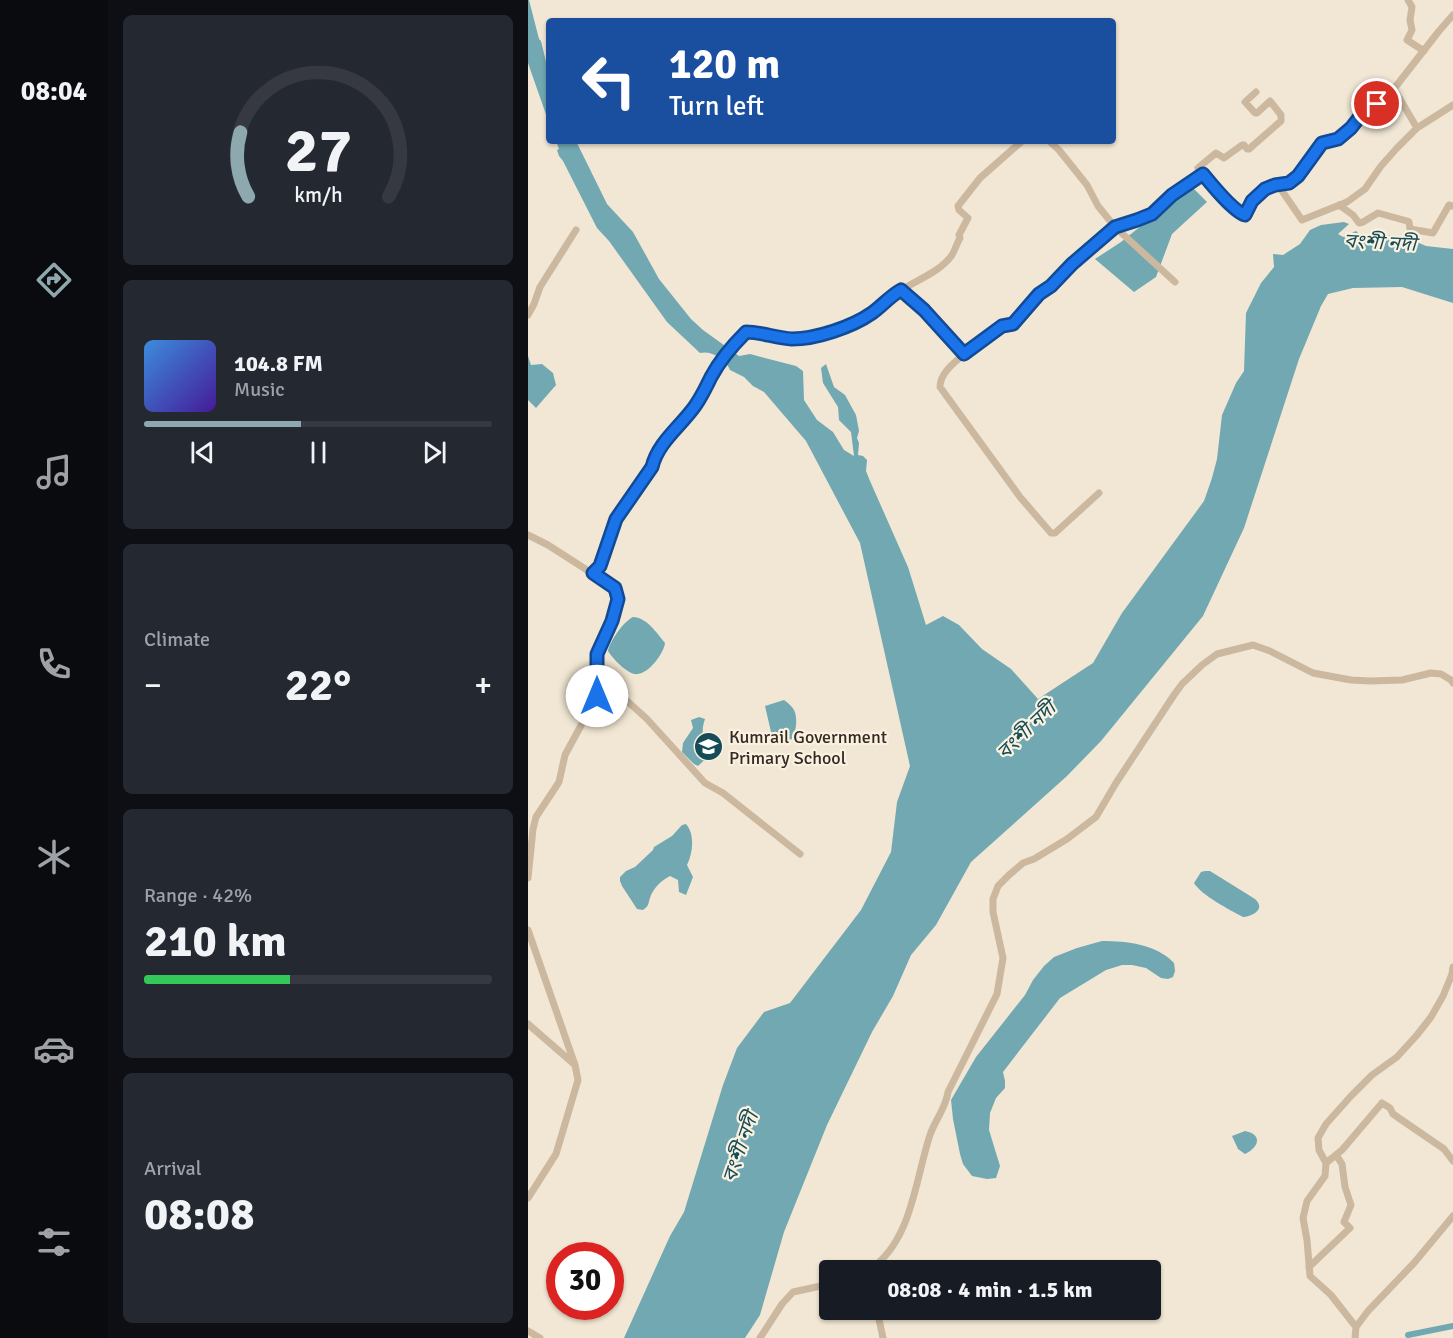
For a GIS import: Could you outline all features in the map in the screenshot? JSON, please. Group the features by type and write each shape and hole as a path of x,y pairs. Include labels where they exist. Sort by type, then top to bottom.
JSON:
{"street":[{"path":"1408,0 1412,7 1410,20 1412,30 1407,40 1424,51"},
{"path":"1256,92 1245,102 1257,113 1270,101 1281,115 1281,121 1249,149 1242,145 1224,158 1215,153 1198,168 1217,191 1242,215 1245,215 1252,201 1265,189 1289,183 1298,176 1322,143 1338,139 1394,89 1453,15"},
{"path":"1394,89 1417,128"},
{"path":"1278,185 1302,220 1347,202 1365,189 1381,166 1417,128 1453,105"},
{"path":"593,573 600,566 616,519 652,467 653,460 663,444 694,408 730,349 746,332 758,332 792,339 840,328 858,322 874,312 901,290 943,264 952,255 968,218 958,206 980,178 1019,144"},
{"path":"1052,144 1087,185 1098,206 1115,227 1175,282"},
{"path":"1099,494 1055,533 1051,533 1020,497 940,387 940,381 964,354 1002,326 1013,324 1039,294 1051,286 1072,264 1115,227 1152,214 1172,195 1203,174"},
{"path":"1339,205 1353,215 1359,223 1378,213 1407,221 1410,229 1433,233 1449,205 1453,206"},
{"path":"528,315 545,279 576,230"},
{"path":"901,290 924,310 964,354"},
{"path":"528,535 548,545 615,588 618,599 612,621 597,654 597,696 565,755 559,782 536,817 528,878"},
{"path":"882,1260 891,1250 907,1219 930,1133 997,994 1003,958 993,912 993,899 999,886 1023,863 1067,839 1096,817 1182,684 1217,654 1253,645 1270,651 1312,673 1370,681 1402,680 1431,673 1442,674 1453,684"},
{"path":"597,681 616,691 647,719 705,783 723,793 800,854"},
{"path":"528,930 575,1065 578,1080 556,1154 528,1198"},
{"path":"1356,1327 1331,1295 1310,1276 1303,1218 1307,1201 1325,1176 1326,1162 1319,1150 1318,1138 1326,1124 1372,1075 1397,1057 1417,1035 1443,996 1453,967"},
{"path":"528,1024 575,1065"},
{"path":"1326,1162 1342,1150 1382,1103 1390,1108 1393,1114 1444,1149 1453,1161"},
{"path":"1309,1267 1350,1228 1344,1222 1352,1204 1345,1187 1342,1164 1336,1155"},
{"path":"1355,1338 1356,1327 1368,1311 1414,1263 1453,1216"},
{"path":"760,1338 782,1304 793,1292 819,1286"},
{"path":"879,1320 883,1338"},
{"path":"528,1331 540,1338"}],"water":[{"path":"529,0 546,62 546,114 528,63"},
{"name":"বংশী নদী","path":"557,144 577,144 607,204 633,232 659,279 691,319 739,356 750,354 796,366 803,371 804,400 817,420 833,432 844,450 854,456 851,432 839,420 838,407 823,383 821,368 826,364 834,387 845,395 856,415 859,431 858,455 867,460 866,471 908,567 926,625 943,616 959,625 982,649 1011,669 1038,699 1093,663 1122,613 1204,501 1217,459 1222,415 1244,371 1246,313 1261,283 1274,267 1273,254 1283,255 1300,244 1310,230 1321,225 1344,222 1349,224 1338,234 1343,237 1356,231 1359,234 1403,236 1426,246 1453,249 1453,303 1402,287 1353,288 1328,294 1299,359 1244,528 1203,616 1101,741 1067,776 971,862 936,925 911,955 893,996 872,1032 827,1125 784,1232 760,1315 745,1338 624,1338 670,1236 684,1212 723,1085 737,1048 764,1012 790,1003 861,910 891,852 897,802 910,766 860,543 806,441 764,392 730,370 718,356 700,353 667,322 609,241 597,228 559,156 557,150 559,149"},
{"path":"1191,186 1207,202 1172,234 1156,277 1134,292 1095,259 1121,242"},
{"path":"528,356 531,365 542,364 553,373 556,385 536,408 528,400"},
{"path":"633,617 647,623 665,643 655,662 647,670 638,674 626,670 608,651 618,632"},
{"path":"784,700 794,710 795,729 792,739 774,745 765,706"},
{"path":"699,717 705,719 703,734 712,753 698,766 682,752 683,743 693,728 691,720"},
{"path":"686,824 691,833 692,844 687,865 693,877 686,895 679,892 678,880 670,876 661,882 651,894 648,905 643,910 637,909 622,886 620,877 635,867 654,847"},
{"path":"1210,871 1255,899 1259,909 1243,917 1216,902 1194,883 1201,872"},
{"path":"1102,941 1131,943 1159,952 1174,963 1173,977 1161,978 1146,968 1122,965 1106,970 1060,998 1003,1072 1005,1088 996,1098 990,1113 989,1130 1000,1166 996,1178 972,1176 963,1164 960,1154 951,1100 976,1057 1025,995 1044,966 1054,957"},
{"path":"1245,1131 1254,1135 1257,1141 1254,1148 1245,1154 1238,1149 1232,1136"}],"waterway":[{"path":"1408,1335 1453,1326"}],"place":[{"name":"Kumrail Government Primary School","path":"708,747"}],"route":[{"path":"597,696 597,654 612,621 618,599 615,588 593,573 600,566 616,519 652,467 653,460 663,444 694,408 717,368 746,332 758,332 792,339 817,335 858,322 901,290 924,310 964,354 1002,326 1013,324 1039,294 1051,286 1072,264 1115,227 1152,214 1172,195 1203,174 1228,202 1242,215 1245,215 1252,201 1265,189 1289,183 1298,176 1322,143 1338,139 1377,104"}]}
